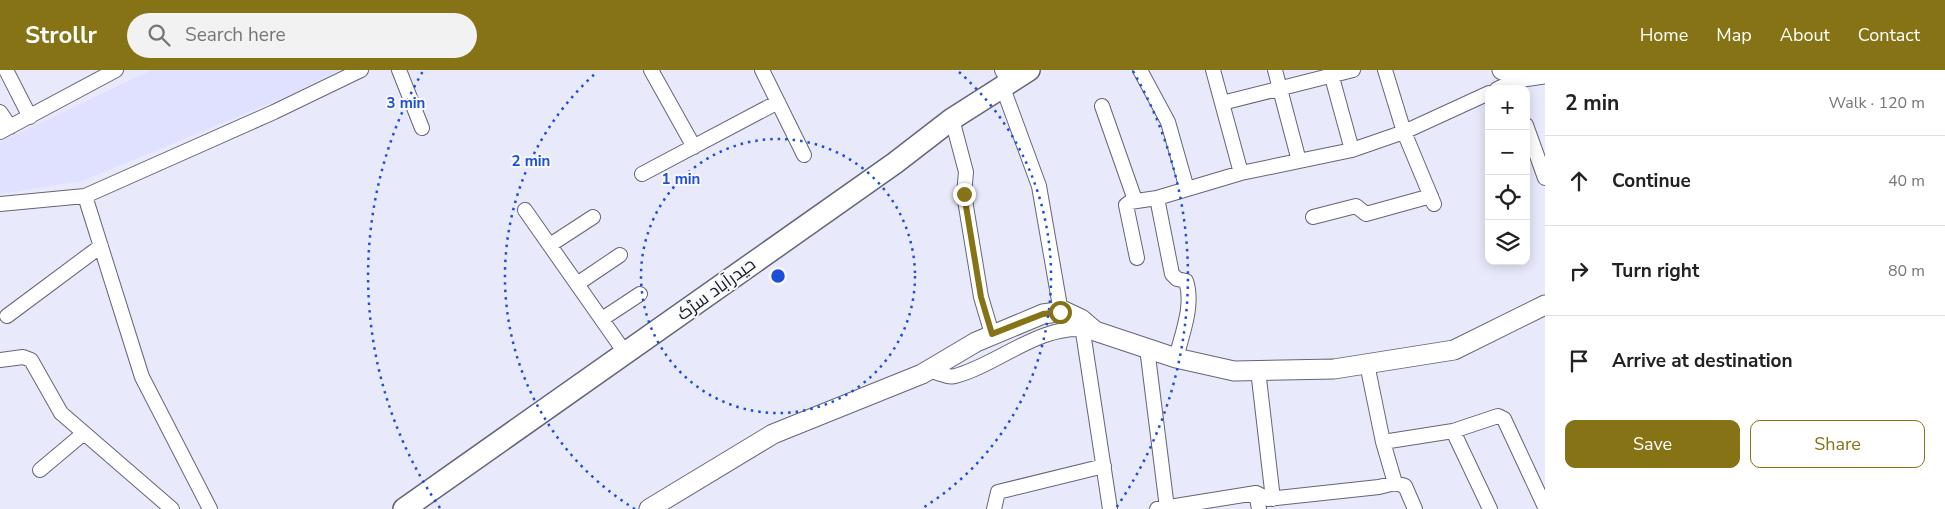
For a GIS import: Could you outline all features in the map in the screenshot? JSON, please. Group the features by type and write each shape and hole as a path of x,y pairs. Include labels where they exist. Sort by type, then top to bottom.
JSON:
{"main road":[{"name":"حیدرآباد سڑک","path":"404,509 895,163 1005,81 1029,70"}],"street":[{"path":"6,70 30,117"},
{"path":"0,204 85,196 274,112 361,70"},
{"path":"399,70 422,128"},
{"path":"651,70 694,147"},
{"path":"762,70 804,155"},
{"path":"1140,70 1168,122 1187,189"},
{"path":"1213,70 1241,173"},
{"path":"1276,70 1299,161"},
{"path":"1222,103 1331,72 1352,70"},
{"path":"1313,217 1356,206 1366,214 1432,200 1404,132 1385,70"},
{"path":"0,112 5,129 30,117 108,72"},
{"path":"1331,72 1352,150"},
{"path":"1512,79 1545,74"},
{"path":"1005,81 1039,186 1060,312"},
{"path":"1137,258 1126,205 1135,200 1156,198 1241,173 1352,150 1404,132 1485,94"},
{"path":"642,174 778,102"},
{"path":"1102,106 1135,200"},
{"path":"952,119 966,172 964,194 981,297 992,334"},
{"path":"1528,130 1545,178"},
{"path":"85,196 142,377 210,509"},
{"path":"1156,198 1172,274 1177,280 1186,281 1188,287 1188,305 1176,358"},
{"path":"525,210 626,354"},
{"path":"550,245 593,218"},
{"path":"7,316 101,246"},
{"path":"577,284 620,255"},
{"path":"602,319 640,294"},
{"path":"648,509 773,434 928,370 992,334 1043,314 1064,311 1086,326 1147,348 1176,358 1234,371 1334,369 1454,350 1545,305"},
{"path":"928,370 953,376 1042,337 1086,326"},
{"path":"1086,326 1110,509"},
{"path":"1147,348 1162,508 1256,493 1273,499 1380,487 1395,483 1404,486 1415,509"},
{"path":"0,360 23,357 31,360 56,408 172,509"},
{"path":"1367,364 1383,442 1395,483"},
{"path":"1258,370 1273,499"},
{"path":"1383,442 1453,431 1498,416 1504,419 1545,507"},
{"path":"1453,431 1490,509"},
{"path":"40,470 84,432"},
{"path":"994,509 998,492 1104,466"},
{"path":"1256,493 1260,509"}],"shaded area":[{"path":"152,70 340,70 283,98 82,181 0,194 0,142"}],"route":[{"path":"964,194 981,297 992,334 1043,314 1060,312"}]}
